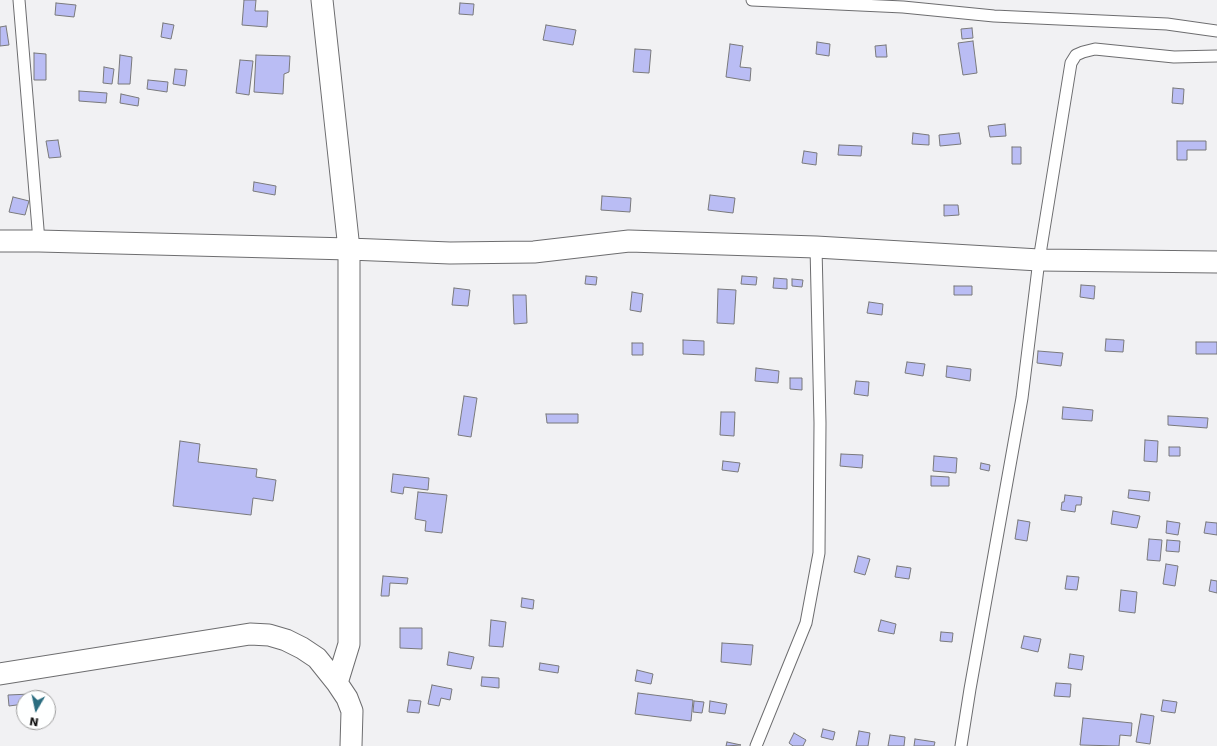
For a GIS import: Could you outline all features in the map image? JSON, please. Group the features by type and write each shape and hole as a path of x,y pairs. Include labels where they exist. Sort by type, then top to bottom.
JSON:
{"street":[{"path":"322,0 349,249 349,644 337,683"},
{"path":"0,241 349,249 450,253 534,252 629,241 816,247 1039,260 1217,262"},
{"path":"0,674 250,634 268,635 286,640 317,658 337,683 347,698 352,711 351,746"}],"lane":[{"path":"19,0 38,241"},
{"path":"752,0 903,7 994,16 1167,24 1217,31"},
{"path":"961,746 1022,398 1039,260 1071,63 1076,55 1095,49 1174,57 1217,56"},
{"path":"756,746 806,622 819,553 820,423 816,247"}],"building":[{"path":"244,0 256,0 255,11 268,11 267,27 242,25"},
{"path":"56,3 76,5 74,17 55,15"},
{"path":"460,3 474,4 473,15 459,14"},
{"path":"163,23 174,25 171,39 161,37"},
{"path":"546,25 576,30 573,45 543,40"},
{"path":"6,26 9,45 0,46 0,27"},
{"path":"972,28 973,38 962,39 961,29"},
{"path":"973,41 977,73 963,75 958,43"},
{"path":"817,42 830,44 829,56 816,54"},
{"path":"730,44 743,46 740,67 751,68 750,81 726,77"},
{"path":"886,45 887,57 876,57 875,46"},
{"path":"635,49 651,50 649,73 633,72"},
{"path":"34,53 46,54 46,80 34,80"},
{"path":"120,55 132,57 130,84 118,84"},
{"path":"256,55 290,56 289,72 284,74 283,94 254,92"},
{"path":"240,60 253,61 249,95 236,93"},
{"path":"104,67 114,69 112,84 103,83"},
{"path":"175,69 187,70 185,86 173,84"},
{"path":"148,80 168,82 167,92 147,89"},
{"path":"1173,88 1184,89 1183,104 1172,103"},
{"path":"79,91 107,93 106,103 79,101"},
{"path":"121,94 139,98 138,106 120,103"},
{"path":"1005,124 1006,136 990,137 988,126"},
{"path":"913,133 929,135 929,145 912,144"},
{"path":"959,133 961,144 940,146 939,135"},
{"path":"58,140 61,157 49,158 46,141"},
{"path":"1177,141 1206,141 1206,150 1187,150 1187,160 1177,160"},
{"path":"839,145 862,146 861,156 838,155"},
{"path":"1012,147 1021,147 1021,164 1012,164"},
{"path":"804,151 817,153 816,165 802,163"},
{"path":"254,182 276,186 275,195 253,191"},
{"path":"710,195 735,198 733,213 708,210"},
{"path":"602,196 631,198 630,212 601,210"},
{"path":"13,197 29,201 25,215 9,212"},
{"path":"944,205 958,205 959,215 944,216"},
{"path":"586,276 597,277 596,285 585,284"},
{"path":"742,276 757,277 756,285 741,284"},
{"path":"774,278 787,279 787,289 773,288"},
{"path":"792,279 803,280 802,287 792,286"},
{"path":"1081,285 1095,286 1094,299 1080,297"},
{"path":"954,286 972,286 972,295 954,295"},
{"path":"454,288 470,290 468,306 452,305"},
{"path":"718,289 736,290 734,324 717,323"},
{"path":"632,292 643,294 641,312 630,310"},
{"path":"513,295 526,295 527,323 514,324"},
{"path":"869,302 883,304 882,315 867,313"},
{"path":"1106,339 1124,340 1123,352 1105,351"},
{"path":"683,340 704,341 704,355 683,354"},
{"path":"1196,342 1217,342 1217,354 1196,354"},
{"path":"632,343 643,343 643,355 632,355"},
{"path":"1038,351 1063,353 1061,366 1037,363"},
{"path":"907,362 925,364 923,376 905,373"},
{"path":"947,366 971,369 970,381 946,377"},
{"path":"756,368 779,371 778,383 755,381"},
{"path":"790,378 802,378 802,390 790,389"},
{"path":"856,381 869,382 868,396 854,394"},
{"path":"464,396 477,398 471,437 458,435"},
{"path":"1063,407 1093,410 1092,421 1062,419"},
{"path":"721,412 735,412 734,436 720,435"},
{"path":"546,414 578,414 578,423 547,423"},
{"path":"1168,416 1208,418 1207,428 1168,425"},
{"path":"1145,440 1158,441 1157,462 1144,461"},
{"path":"180,441 200,444 198,462 257,469 256,477 276,480 273,501 253,498 251,515 173,506"},
{"path":"1169,447 1180,447 1180,456 1169,456"},
{"path":"841,454 863,455 862,468 840,466"},
{"path":"934,456 957,458 956,473 933,471"},
{"path":"723,461 740,463 738,472 722,470"},
{"path":"981,463 990,465 989,471 980,469"},
{"path":"393,474 429,478 428,490 404,487 403,494 391,492"},
{"path":"931,476 949,477 949,486 931,486"},
{"path":"1129,490 1150,492 1149,501 1128,498"},
{"path":"418,492 447,495 442,533 425,531 426,521 415,519"},
{"path":"1065,495 1082,497 1081,505 1076,505 1075,512 1061,510"},
{"path":"1113,511 1140,516 1137,528 1111,524"},
{"path":"1018,520 1030,522 1027,541 1015,539"},
{"path":"1167,521 1180,523 1178,535 1166,533"},
{"path":"1206,522 1217,523 1217,535 1204,533"},
{"path":"1149,539 1162,540 1160,561 1147,560"},
{"path":"1167,540 1180,541 1179,552 1166,551"},
{"path":"858,556 870,559 865,575 854,572"},
{"path":"1166,564 1178,566 1175,586 1163,584"},
{"path":"897,566 911,568 909,579 895,577"},
{"path":"383,576 408,578 407,584 390,583 389,596 381,596"},
{"path":"1067,576 1079,577 1077,590 1065,589"},
{"path":"1211,580 1217,581 1217,593 1209,591"},
{"path":"1121,590 1137,592 1135,613 1119,611"},
{"path":"522,598 534,600 533,609 521,607"},
{"path":"491,620 506,622 503,647 489,646"},
{"path":"881,620 896,624 894,634 878,631"},
{"path":"400,628 422,628 422,649 400,648"},
{"path":"941,632 953,633 952,642 940,641"},
{"path":"1024,636 1041,639 1038,652 1021,648"},
{"path":"722,643 753,645 751,665 721,662"},
{"path":"449,652 474,657 471,669 447,665"},
{"path":"1070,654 1084,656 1082,670 1068,668"},
{"path":"540,663 559,666 558,673 539,670"},
{"path":"637,670 653,674 651,684 635,681"},
{"path":"482,677 499,678 499,688 481,686"},
{"path":"1056,683 1071,684 1070,697 1054,696"},
{"path":"432,685 452,689 450,700 441,698 439,706 428,704"},
{"path":"638,693 693,700 691,721 635,714"},
{"path":"8,695 16,695 16,705 9,706"},
{"path":"409,700 421,701 419,713 407,712"},
{"path":"1163,700 1177,702 1175,713 1161,711"},
{"path":"694,701 704,702 702,713 693,712"},
{"path":"710,701 727,704 725,714 709,712"},
{"path":"1141,714 1154,716 1150,744 1136,742"},
{"path":"1083,718 1132,723 1131,736 1120,735 1119,746 1080,745"},
{"path":"823,729 835,732 833,740 821,737"},
{"path":"859,731 870,733 868,746 856,746"},
{"path":"794,733 806,740 803,746 793,746 789,743"},
{"path":"890,735 905,737 904,746 888,746"},
{"path":"915,739 935,742 934,746 914,746"},
{"path":"727,742 741,745 726,746"}]}
